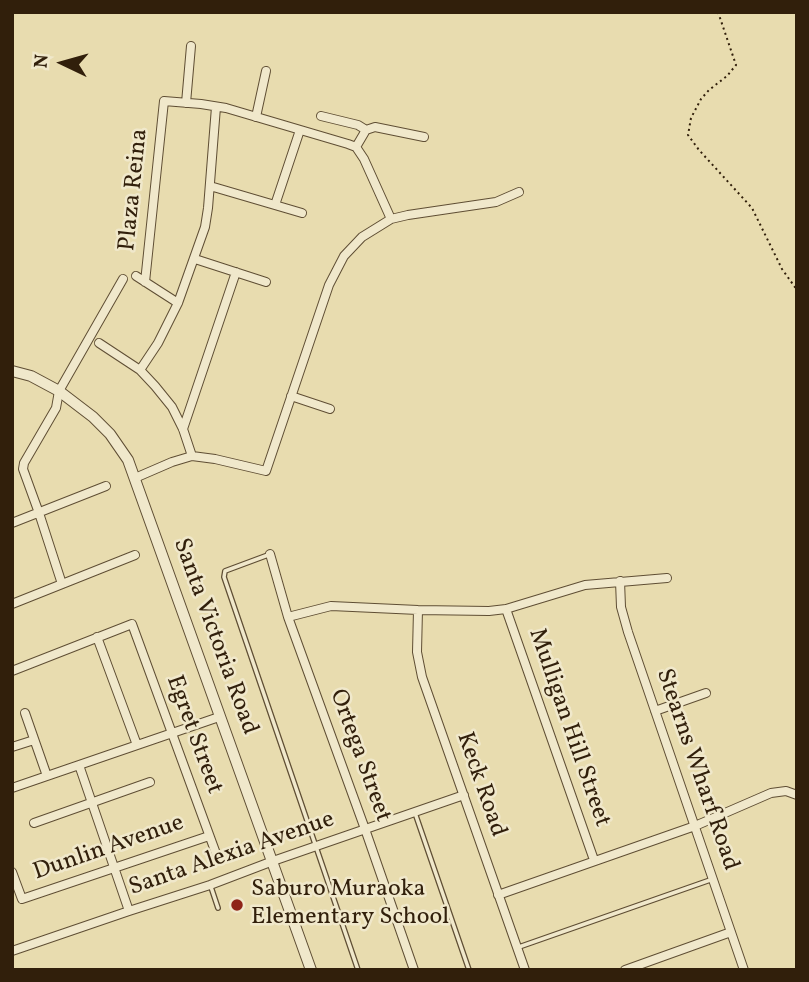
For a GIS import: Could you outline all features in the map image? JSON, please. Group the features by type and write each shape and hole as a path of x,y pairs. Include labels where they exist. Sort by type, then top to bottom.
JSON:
{"street":[{"path":"191,46 186,103 256,117 356,147 391,219"},
{"path":"256,117 266,71"},
{"name":"Plaza Reina","path":"145,282 164,101 186,103"},
{"path":"140,369 158,343 178,303 205,227 216,107"},
{"path":"321,116 358,125 366,130"},
{"path":"356,147 366,130 375,127 424,137"},
{"path":"275,205 300,130"},
{"path":"210,186 302,213"},
{"path":"135,478 192,456 266,471 329,285 344,256 362,237 391,219 496,202 519,192"},
{"path":"195,259 266,282"},
{"path":"183,429 236,272"},
{"path":"136,276 178,303"},
{"path":"62,584 23,469 24,463 56,408 60,391 122,279"},
{"path":"99,343 140,369 155,386 172,407 192,456"},
{"name":"Santa Victoria Road","path":"12,371 31,376 60,391 110,434 128,460 311,970"},
{"path":"291,396 330,409"},
{"path":"12,523 106,486"},
{"name":"Ortega Street","path":"270,554 288,617 414,970"},
{"path":"12,604 135,555"},
{"path":"288,617 331,606 471,612 506,609 575,587 667,578"},
{"name":"Stearns Wharf Road","path":"620,581 623,616 744,970"},
{"name":"Mulligan Hill Street","path":"506,609 593,860"},
{"name":"Keck Road","path":"418,610 419,664 525,970"},
{"name":"Egret Street","path":"97,637 132,624 218,859"},
{"path":"12,671 97,637 137,745"},
{"path":"655,711 706,693"},
{"path":"25,713 47,776"},
{"path":"12,788 219,717"},
{"path":"12,747 34,740"},
{"path":"79,765 129,911"},
{"path":"34,823 150,782"},
{"path":"498,895 695,826 777,791 797,795"},
{"name":"Santa Alexia Avenue","path":"12,951 210,885 464,795"},
{"name":"Dunlin Avenue","path":"12,872 22,900 209,836"},
{"path":"625,970 731,933"}],"lane":[{"path":"270,554 225,571 224,578 358,970"},
{"path":"415,812 469,970"},
{"path":"517,947 713,879"},
{"path":"210,885 218,908"}],"path":[{"path":"718,12 736,65 701,99 691,118 688,135 752,208 782,269 797,290"}],"place":[{"name":"Saburo Muraoka Elementary School","path":"237,905"}]}
